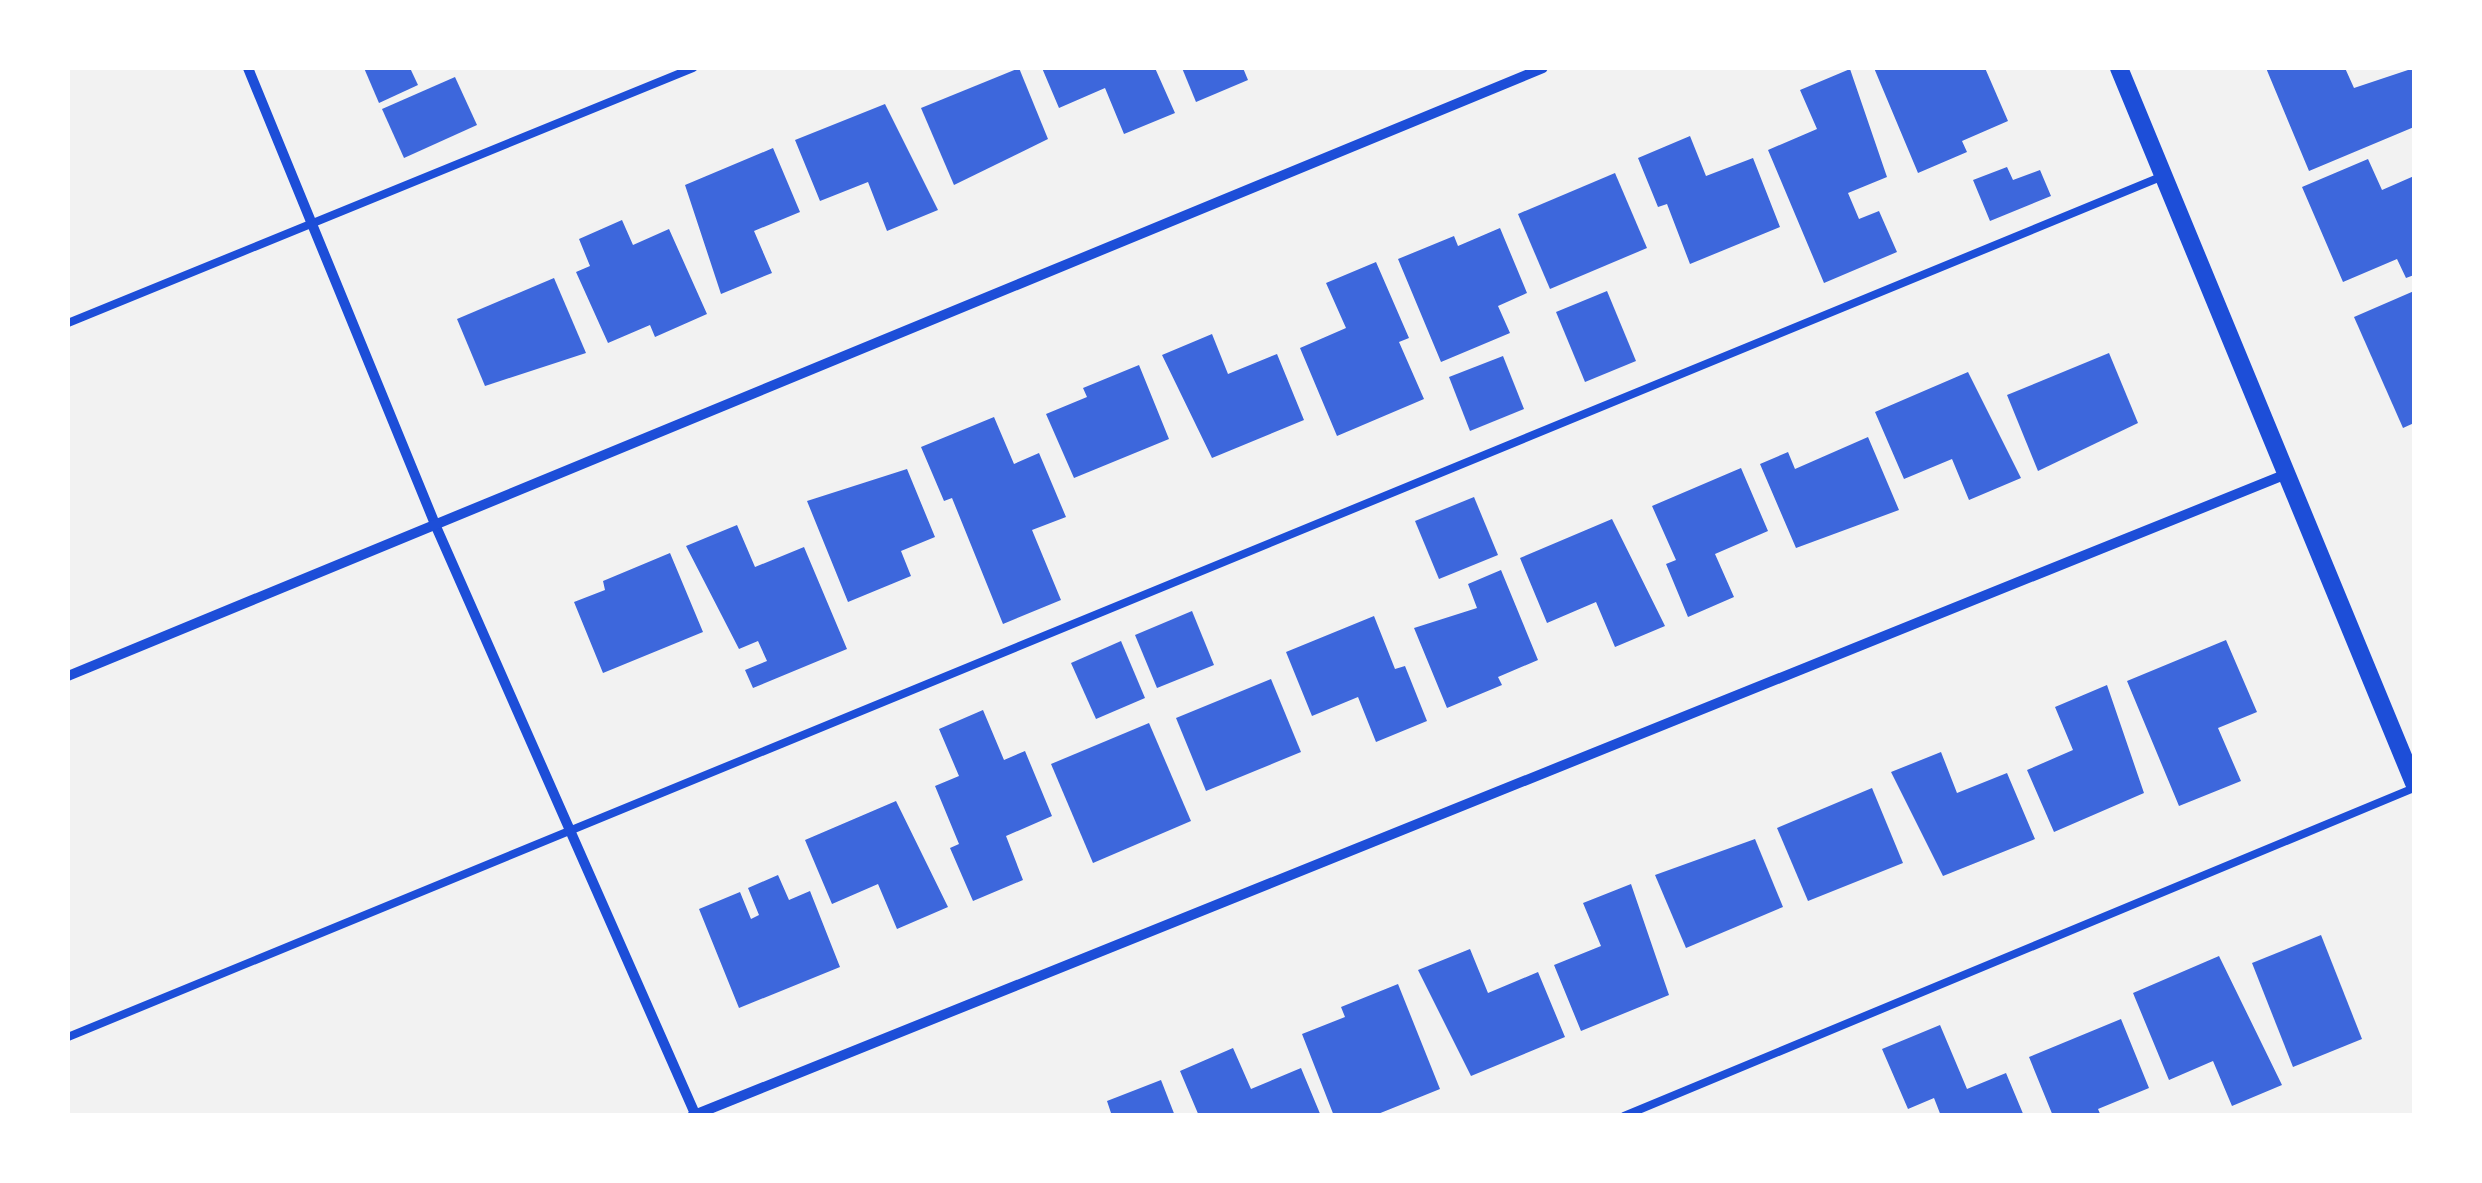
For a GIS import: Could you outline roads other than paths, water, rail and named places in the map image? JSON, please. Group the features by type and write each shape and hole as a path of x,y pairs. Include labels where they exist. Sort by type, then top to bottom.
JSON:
{"street":[{"path":"248,68 434,522 694,1115 2289,473"},
{"path":"68,676 1543,68"},
{"path":"2119,68 2289,473 2414,785"}],"lane":[{"path":"68,323 693,68"},
{"path":"68,1037 2165,176"},
{"path":"1624,1116 2414,785"}]}
